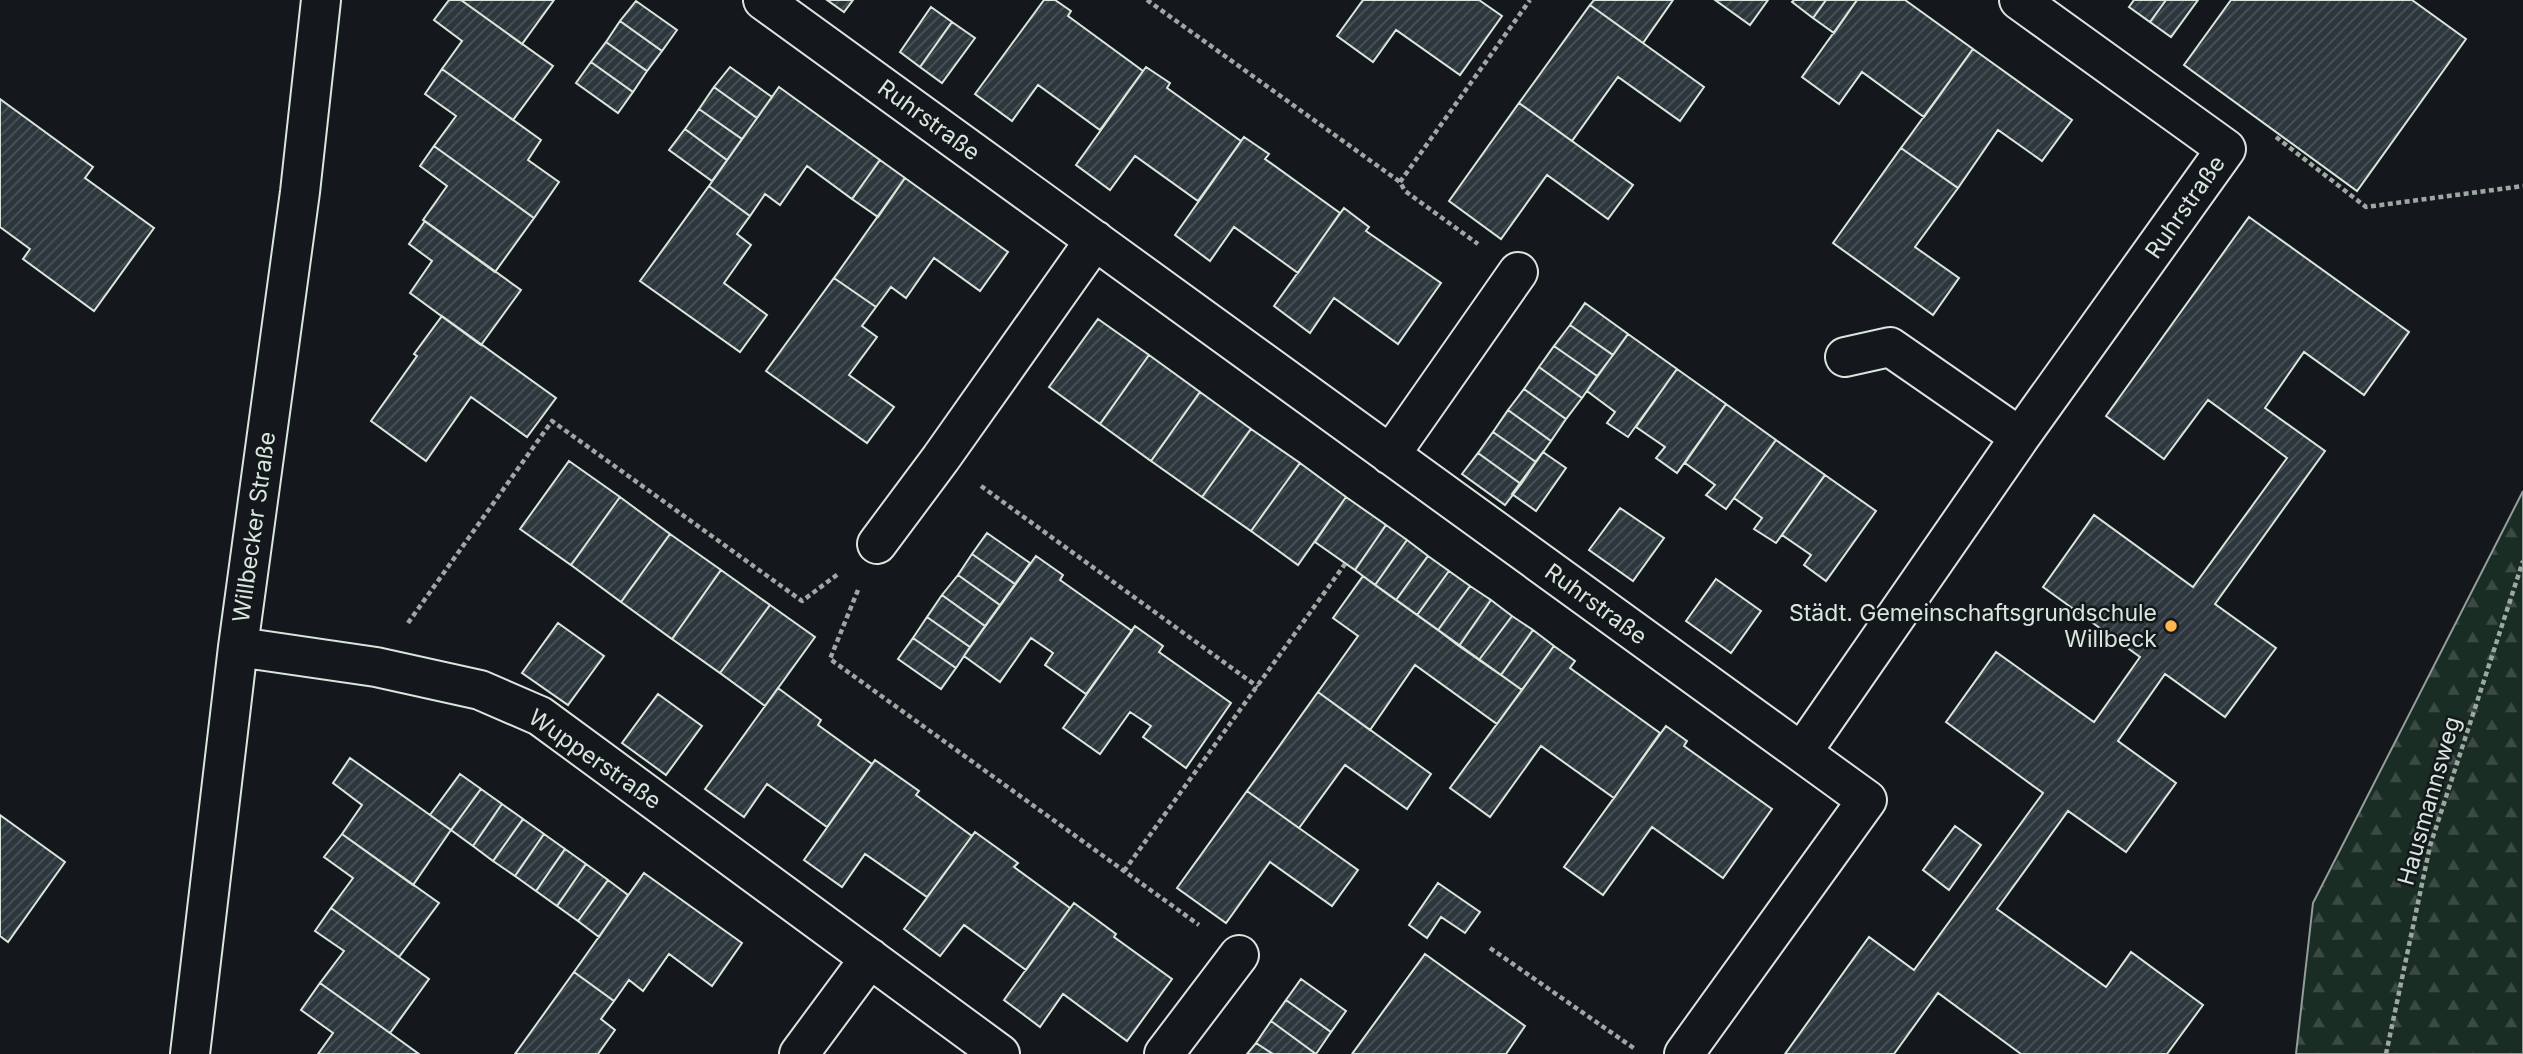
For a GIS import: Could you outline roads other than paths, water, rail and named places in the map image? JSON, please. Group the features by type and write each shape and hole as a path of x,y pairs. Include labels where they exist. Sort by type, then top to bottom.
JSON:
{"street":[{"name":"Willbecker Straße","path":"190,1054 238,648 300,192 321,0"},
{"name":"Ruhrstraße","path":"763,0 1867,800 1684,1054"},
{"name":"Ruhrstraße","path":"1802,752 2020,437 2226,149 2019,0"},
{"path":"877,544 1095,240"},
{"path":"1390,455 1518,272"},
{"path":"1845,357 1890,347 2020,437"},
{"name":"Wupperstraße","path":"238,648 376,667 480,690 540,716 1000,1054"},
{"path":"1164,1054 1239,955"},
{"path":"799,1054 870,958"}],"place":[{"name":"Städt. Gemeinschaftsgrundschule Willbeck","path":"2171,626"}]}
